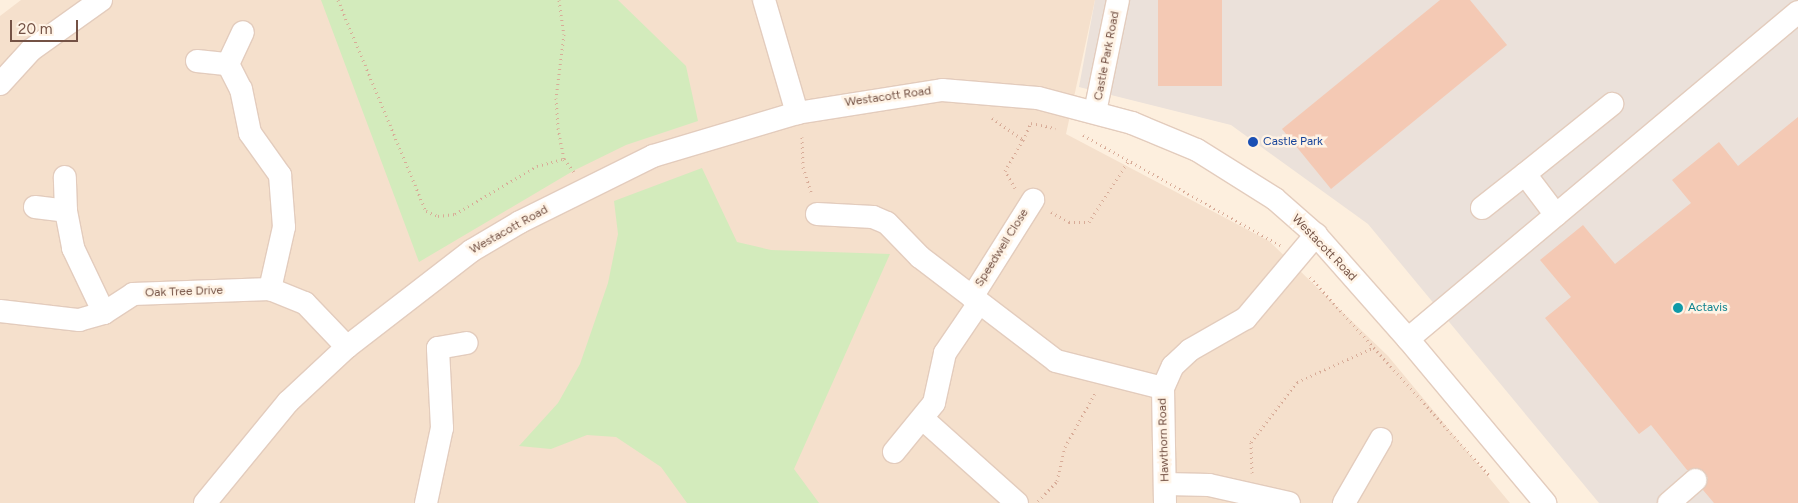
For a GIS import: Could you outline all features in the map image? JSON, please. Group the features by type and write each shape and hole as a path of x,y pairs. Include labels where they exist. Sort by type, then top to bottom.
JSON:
{"street":[{"path":"0,84 31,50 101,0"},
{"path":"764,0 800,122"},
{"name":"Castle Park Road","path":"1095,112 1118,0"},
{"path":"1408,338 1798,12"},
{"path":"228,64 243,32"},
{"path":"198,61 228,64"},
{"path":"228,64 241,89 250,133 280,175 284,227 270,289"},
{"name":"Westacott Road","path":"205,503 288,402 347,347 471,251 520,222 653,156 942,90 1038,98 1095,112 1170,138 1213,160 1275,199 1316,236 1408,338 1545,503"},
{"path":"1482,208 1612,104"},
{"path":"1525,174 1556,215"},
{"path":"65,177 66,211 73,248 104,313"},
{"name":"Speedwell Close","path":"894,452 923,419 934,403 945,353 1033,200"},
{"path":"35,207 66,211"},
{"name":"Speedwell Close","path":"817,214 873,217 887,223 920,257 1056,361 1104,377 1162,388"},
{"name":"Hawthorn Road","path":"1165,494 1162,388 1173,366 1190,350 1246,318 1293,259 1316,236"},
{"name":"Oak Tree Drive","path":"0,311 79,320 104,313 134,294 270,289 305,303 347,347"},
{"path":"426,503 442,428 438,348 467,343"},
{"path":"923,419 1017,503"},
{"path":"1344,503 1381,439"},
{"path":"1669,503 1695,480"},
{"path":"1165,494 1253,492 1289,503"}],"path":[{"path":"338,0 393,125 415,192 426,211 438,216 455,214 537,166 564,158 556,98 564,34 559,0"},
{"path":"985,114 1023,140"},
{"path":"800,122 803,167 817,214"},
{"path":"1060,129 1031,123 1005,171 1008,183 1069,222 1083,225 1129,160"},
{"path":"1079,133 1275,240 1375,347 1494,480"},
{"path":"794,136 802,137"},
{"path":"1253,492 1251,442 1298,382 1375,347"},
{"path":"1036,503 1057,481 1065,447 1104,377"}],"shaded area":[{"path":"21,0 1095,0 1066,134 1269,241 1388,356 1510,503 0,503 0,16"},
{"path":"1095,0 1798,0 1798,503 1599,503 1368,224 1231,125 1079,87"}],"green space":[{"path":"321,0 618,0 686,66 698,121 626,145 573,171 419,262"},
{"path":"702,168 737,242 771,250 890,254 794,469 819,503 687,503 661,467 616,437 587,435 551,449 519,446 558,403 580,364 608,283 618,234 614,201"}],"building":[{"path":"1158,0 1222,0 1222,86 1158,86"},
{"path":"1440,0 1470,0 1507,45 1331,189 1282,129"},
{"name":"Actavis","path":"1798,117 1798,503 1714,503 1703,490 1708,478 1704,471 1687,470 1651,425 1639,434 1545,318 1571,297 1540,260 1583,225 1615,264 1691,203 1672,180 1719,142 1738,166"}],"place":[{"name":"Castle Park","path":"1253,142"},
{"name":"Actavis","path":"1678,308"}]}
